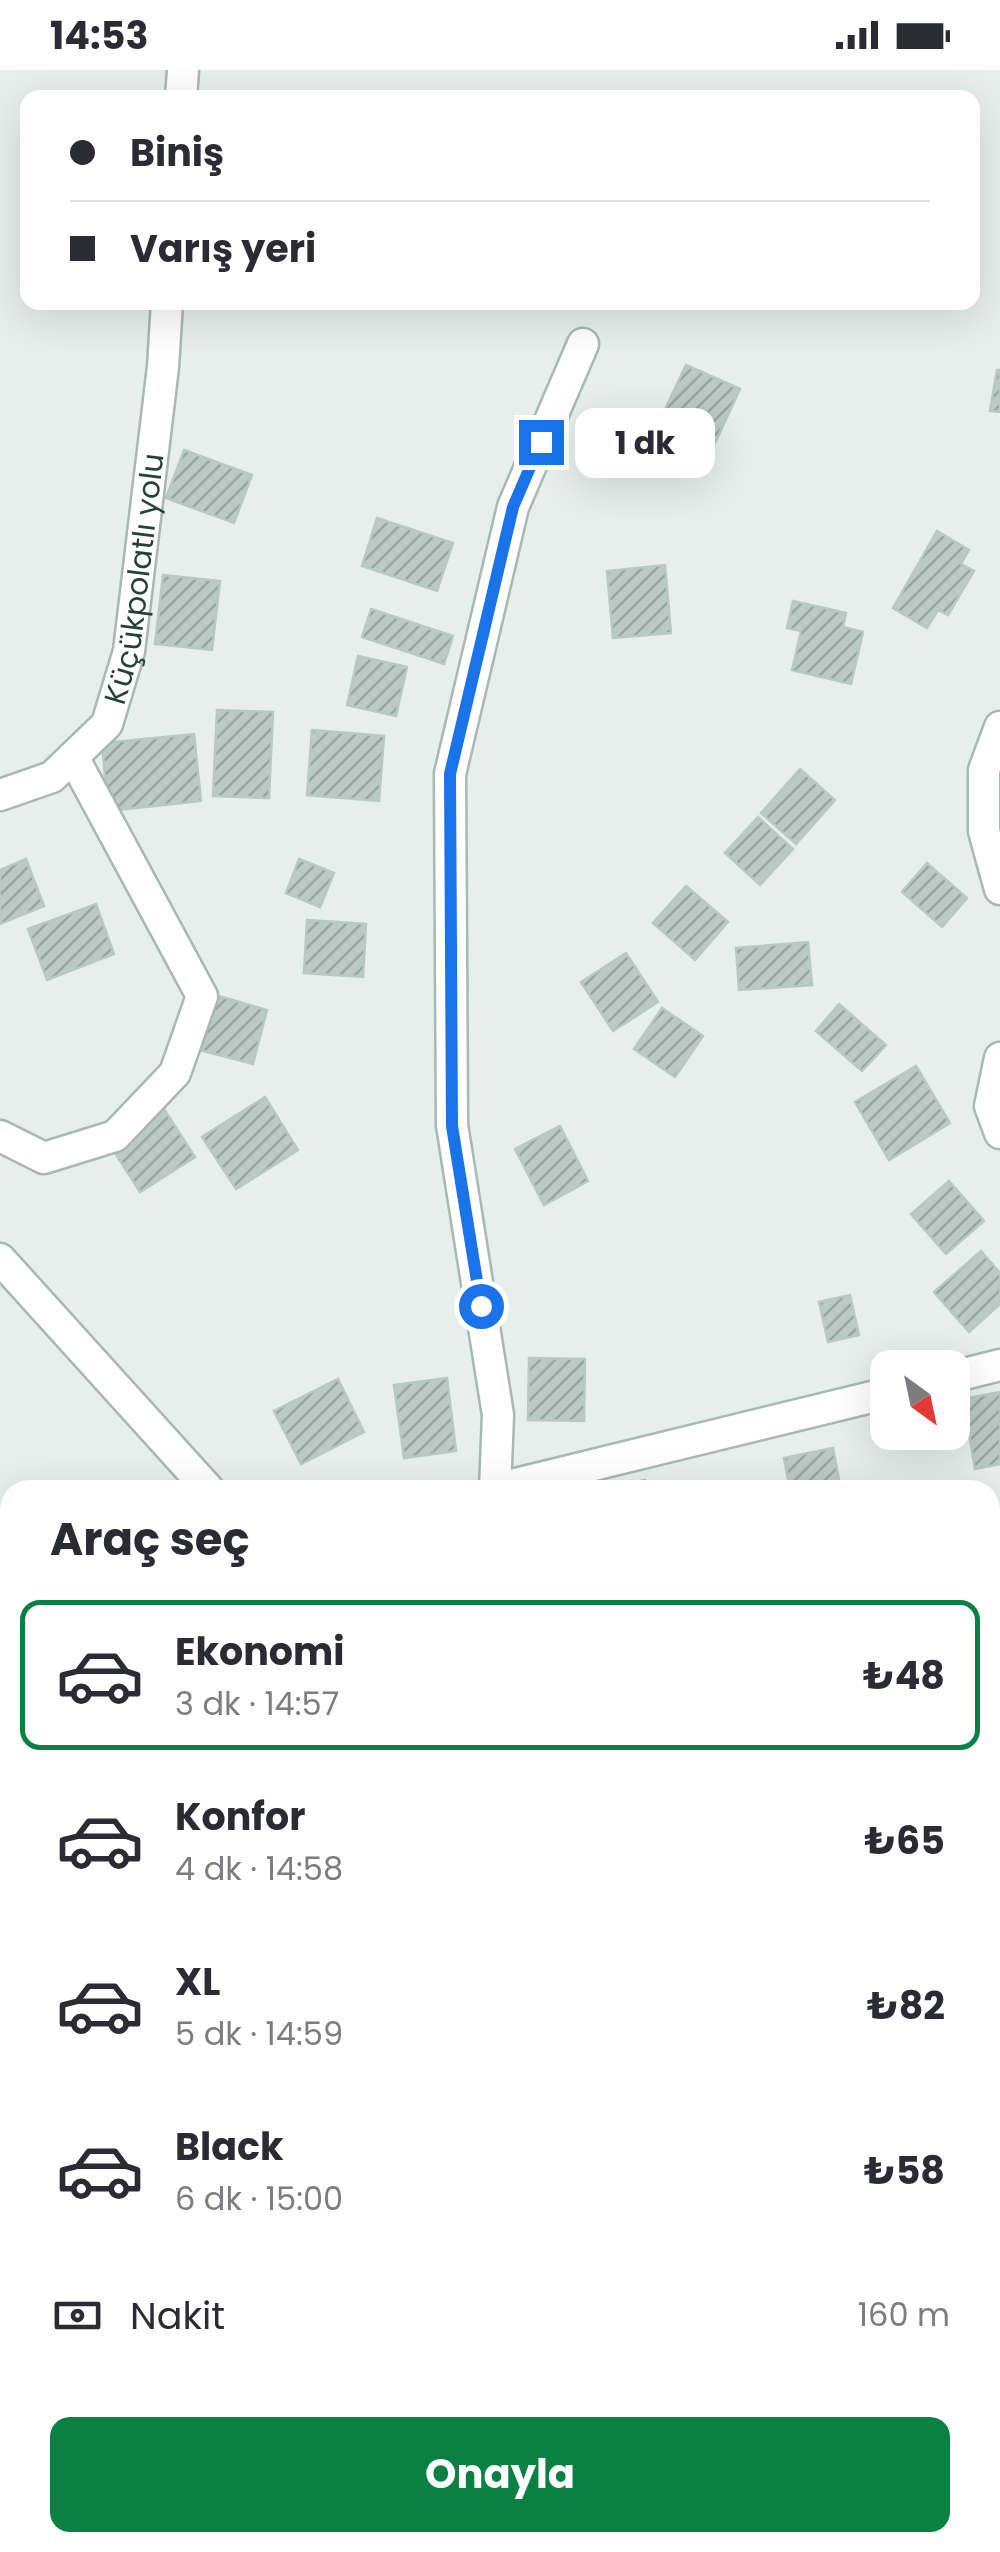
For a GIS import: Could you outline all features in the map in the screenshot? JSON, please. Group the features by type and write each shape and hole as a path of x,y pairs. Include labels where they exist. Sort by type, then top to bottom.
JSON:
{"street":[{"name":"Küçükpolatlı yolu","path":"0,796 52,777 107,724 129,652 167,310"},
{"path":"495,1480 498,1415 452,1126 450,774 513,507 583,344"},
{"path":"1000,727 984,770 984,831 1000,888"},
{"path":"0,1136 44,1158 114,1136 175,1073 202,996 73,757"},
{"path":"1000,1058 990,1106 1000,1134"},
{"path":"0,1258 200,1480"},
{"path":"970,1372 1000,1365"},
{"path":"536,1480 870,1397"}],"building":[{"path":"686,365 740,389 715,443 661,418"},
{"path":"1000,370 1000,412 990,411"},
{"path":"184,450 252,475 234,523 166,498"},
{"path":"377,518 453,543 437,591 362,566"},
{"path":"937,531 969,550 961,564 974,571 948,615 938,610 927,628 893,608"},
{"path":"665,565 671,633 613,638 607,571"},
{"path":"163,575 220,581 212,650 155,644"},
{"path":"793,601 846,613 843,627 863,632 851,684 792,670 801,631 787,628"},
{"path":"371,609 453,636 444,664 362,637"},
{"path":"358,656 407,667 396,716 347,705"},
{"path":"217,710 273,712 269,798 213,796"},
{"path":"312,730 384,736 379,801 307,795"},
{"path":"194,734 201,801 108,811 102,743"},
{"path":"800,769 835,800 796,844 761,813"},
{"path":"758,817 793,849 760,885 725,853"},
{"path":"26,859 44,906 0,924 0,870"},
{"path":"299,859 334,873 320,907 286,893"},
{"path":"927,863 967,898 942,927 902,892"},
{"path":"686,886 728,922 695,960 653,923"},
{"path":"96,904 114,954 47,980 28,929"},
{"path":"307,920 366,924 363,977 304,973"},
{"path":"808,942 812,985 739,990 736,948"},
{"path":"626,953 658,1002 613,1031 581,982"},
{"path":"215,995 267,1010 253,1064 200,1050"},
{"path":"839,1004 886,1045 862,1071 816,1031"},
{"path":"662,1008 703,1036 675,1077 634,1049"},
{"path":"916,1066 950,1123 889,1160 855,1102"},
{"path":"265,1097 298,1150 236,1189 202,1137"},
{"path":"164,1109 195,1157 140,1192 110,1145"},
{"path":"560,1126 588,1181 544,1205 515,1149"},
{"path":"949,1181 984,1221 946,1254 911,1214"},
{"path":"981,1251 1000,1273 1000,1304 969,1332 934,1292"},
{"path":"850,1295 859,1335 828,1342 819,1302"},
{"path":"529,1358 585,1359 584,1421 528,1420"},
{"path":"447,1378 456,1451 404,1458 394,1385"},
{"path":"338,1379 364,1432 301,1464 274,1411"},
{"path":"1000,1392 1000,1464 975,1469 970,1398"},
{"path":"833,1448 839,1480 788,1480 784,1458"}],"route":[{"path":"481,1306 452,1126 450,774 513,507 541,442"}]}
